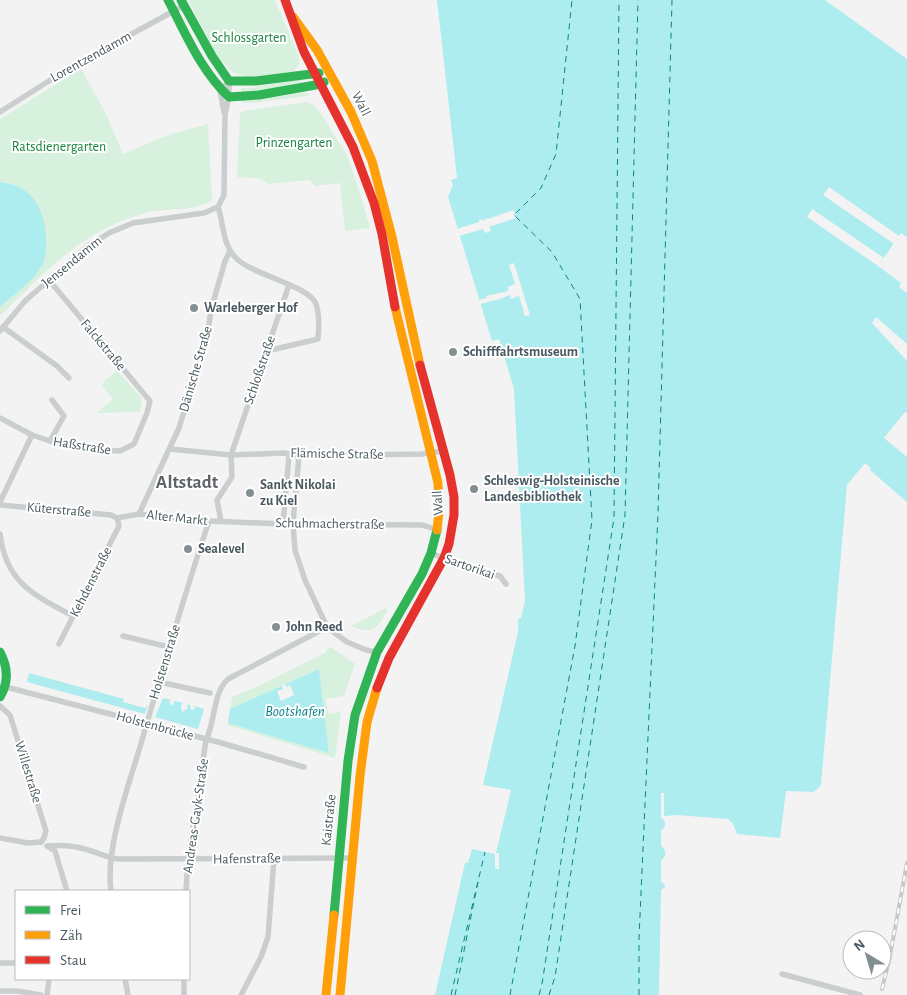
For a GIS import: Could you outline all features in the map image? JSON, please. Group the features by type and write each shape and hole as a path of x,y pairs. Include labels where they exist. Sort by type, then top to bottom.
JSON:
{"main road":[{"path":"168,0 202,63 220,91 228,97 259,95 320,84 330,77"},
{"path":"285,0 292,15"},
{"path":"182,3 212,56 229,81 256,81 314,72 330,77"},
{"name":"Wall","path":"292,15 317,50 330,77 351,112 372,161 390,228 413,336 450,475 454,497 452,531 444,558 389,658"},
{"name":"Wall","path":"292,15 296,31 314,72 353,147 374,203 382,234 402,339 438,483 440,511 438,530 431,553 422,574 377,652"},
{"path":"0,652 7,675 6,687 0,697"},
{"name":"Kaistraße","path":"326,995 354,715 377,652"},
{"name":"Kaistraße","path":"340,995 364,740 367,722 389,658"}],"street":[{"name":"Lorentzendamm","path":"0,112 71,67 174,11 182,3"},
{"path":"225,114 220,91 229,81"},
{"path":"229,81 225,114 224,195 218,208 230,251 236,259 246,266 309,295 316,304 318,338 266,351"},
{"name":"Jensendamm","path":"2,329 25,302 49,280 88,246 109,233 133,223 204,213 218,208"},
{"name":"Dänische Straße","path":"170,449 193,384 209,328 211,310 225,261 230,251"},
{"name":"Falckstraße","path":"49,280 150,401 147,413"},
{"name":"Schloßstraße","path":"231,455 288,285"},
{"path":"2,329 57,366 69,378"},
{"path":"402,339 413,336"},
{"path":"50,441 64,416 52,400"},
{"name":"Haßstraße","path":"0,418 32,435 50,441 84,449 120,451 134,444 147,413"},
{"path":"0,503 32,435"},
{"path":"170,449 231,455"},
{"name":"Alter Markt","path":"139,514 170,449"},
{"name":"Flämische Straße","path":"231,455 284,453 298,456 431,453 443,451"},
{"name":"Alter Markt","path":"117,518 139,514 221,521 217,500 232,477 231,455"},
{"path":"282,524 289,455"},
{"path":"298,456 293,523 295,550 305,580 328,627 334,633 360,648 377,652 389,658"},
{"name":"Küterstraße","path":"0,503 112,515 117,518"},
{"name":"Kehdenstraße","path":"59,644 119,526 117,518"},
{"name":"Holstenstraße","path":"111,890 112,858 119,817 169,647 209,521"},
{"name":"Schuhmacherstraße","path":"221,521 282,524 422,525 438,530"},
{"path":"0,534 3,554 12,571 27,590 73,616"},
{"name":"Sartorikai","path":"431,553 467,568 500,576 506,584"},
{"name":"Andreas-Gayk-Straße","path":"186,890 188,860 206,740 211,730 218,695 223,683 328,627"},
{"path":"123,636 169,647"},
{"path":"159,682 210,693"},
{"name":"Holstenbrücke","path":"6,687 147,721 206,740 304,767"},
{"name":"Willestraße","path":"0,706 10,715 46,831 41,842"},
{"path":"0,838 28,843 41,842 55,851 67,890"},
{"name":"Hafenstraße","path":"48,846 56,845 85,849 112,858 274,860 353,858"},
{"path":"241,995 261,957 268,937 274,860"},
{"path":"0,964 15,963"},
{"path":"782,974 860,995"},
{"path":"47,995 49,980"},
{"path":"125,980 128,995"},
{"path":"184,980 184,995"},
{"path":"0,991 17,991 41,995"}],"green space":[{"name":"Schlossgarten","path":"188,0 275,0 299,57 299,65 294,71 256,77 246,77 232,72 218,57"},
{"name":"Ratsdienergarten","path":"81,69 105,112 123,154 171,134 208,124 212,200 189,208 146,213 130,218 93,235 44,273 0,316 0,307 41,268 28,193 10,183 0,182 0,119"},
{"path":"300,77 303,82 251,93 241,92 241,88 256,87"},
{"path":"309,93 308,96 242,103 242,100 257,100"},
{"name":"Prinzengarten","path":"307,102 318,109 347,155 370,228 345,231 340,183 315,186 309,180 268,184 258,178 237,177 240,114 243,111"},
{"path":"117,371 140,396 142,401 140,412 97,413 113,399 102,385 103,382"},
{"path":"386,608 387,611 374,629 365,630 351,626"},
{"path":"331,647 355,664 344,696 326,699 328,714 341,712 335,758 227,725 228,723 329,752 319,669 230,709 232,697 327,652 326,650"}],"water":[{"path":"437,0 825,0 907,59 907,237 901,233 878,266 901,283 899,287 907,293 907,344 876,317 872,323 907,361 907,413 905,412 884,438 907,457 907,502 870,470 871,468 865,463 847,485 821,785 814,792 786,791 780,838 737,834 733,824 728,819 677,815 664,816 664,793 661,793 661,817 665,822 665,826 661,831 661,845 665,851 665,856 661,861 661,882 665,887 661,890 659,995 435,995 465,863 468,863 472,849 495,854 495,869 499,869 499,853 496,853 511,790 483,785 518,632 518,619 521,618 525,601 514,389 499,339 492,341 448,197 453,185 451,180 457,178"},
{"path":"0,182 20,188 34,200 45,226 46,253 43,264 38,272 0,307"},
{"name":"Bootshafen","path":"319,669 329,753 228,723 230,709"},
{"path":"29,673 124,699 123,702 145,708 148,705 145,714 27,682"},
{"path":"163,698 171,700 169,702 172,706 175,701 183,703 181,706 182,712 188,708 187,704 190,705 191,710 195,709 194,706 204,709 198,729 155,717"}],"pier":[{"path":"829,187 899,236 894,244 823,195"},
{"path":"812,209 884,258 878,266 807,217"},
{"path":"513,210 516,218 489,227 491,231 485,233 483,229 459,236 457,229"},
{"path":"514,263 530,315 525,316 519,296 511,299 510,295 480,304 479,300 487,298 486,296 508,291 508,287 515,284 509,265"},
{"path":"285,684 286,687 290,685 294,695 281,701 277,691 283,689 282,686"}],"ferry route":[{"path":"510,995 575,646 592,520 580,299 552,252 514,215 541,188 556,154 572,0"},
{"path":"539,995 614,518 619,0"},
{"path":"549,995 555,977 625,515 638,0"},
{"path":"639,995 639,938 658,514 672,0"},
{"path":"451,995 485,852"},
{"path":"455,995 478,882"}],"railway":[{"path":"882,989 907,863"}],"traffic: fast":[{"path":"168,0 202,64 229,97 259,95 324,82"},
{"path":"181,0 212,56 229,81 256,81 319,73"},
{"path":"334,915 348,761 355,715 377,652 422,574 431,553 437,530"},
{"path":"0,652 6,669 5,686 0,697"}],"traffic: slow":[{"path":"293,17 317,50 351,112 372,161 392,237 420,365"},
{"path":"395,307 438,483 439,511 437,530"},
{"path":"340,995 360,776 367,722 377,688"},
{"path":"326,995 334,915"}],"traffic: jam":[{"path":"285,0 304,52 353,147 374,203 382,234 395,307"},
{"path":"377,688 389,658 444,558 449,544 454,515 454,497 450,475 420,365"}],"place":[{"name":"Warleberger Hof","path":"194,308"},
{"name":"Schifffahrtsmuseum","path":"453,352"},
{"name":"Schleswig-Holsteinische Landesbibliothek","path":"474,489"},
{"name":"Sankt Nikolai zu Kiel","path":"250,493"},
{"name":"Sealevel","path":"188,549"},
{"name":"John Reed","path":"276,627"}],"district":[{"name":"Altstadt","path":"187,482"}]}
